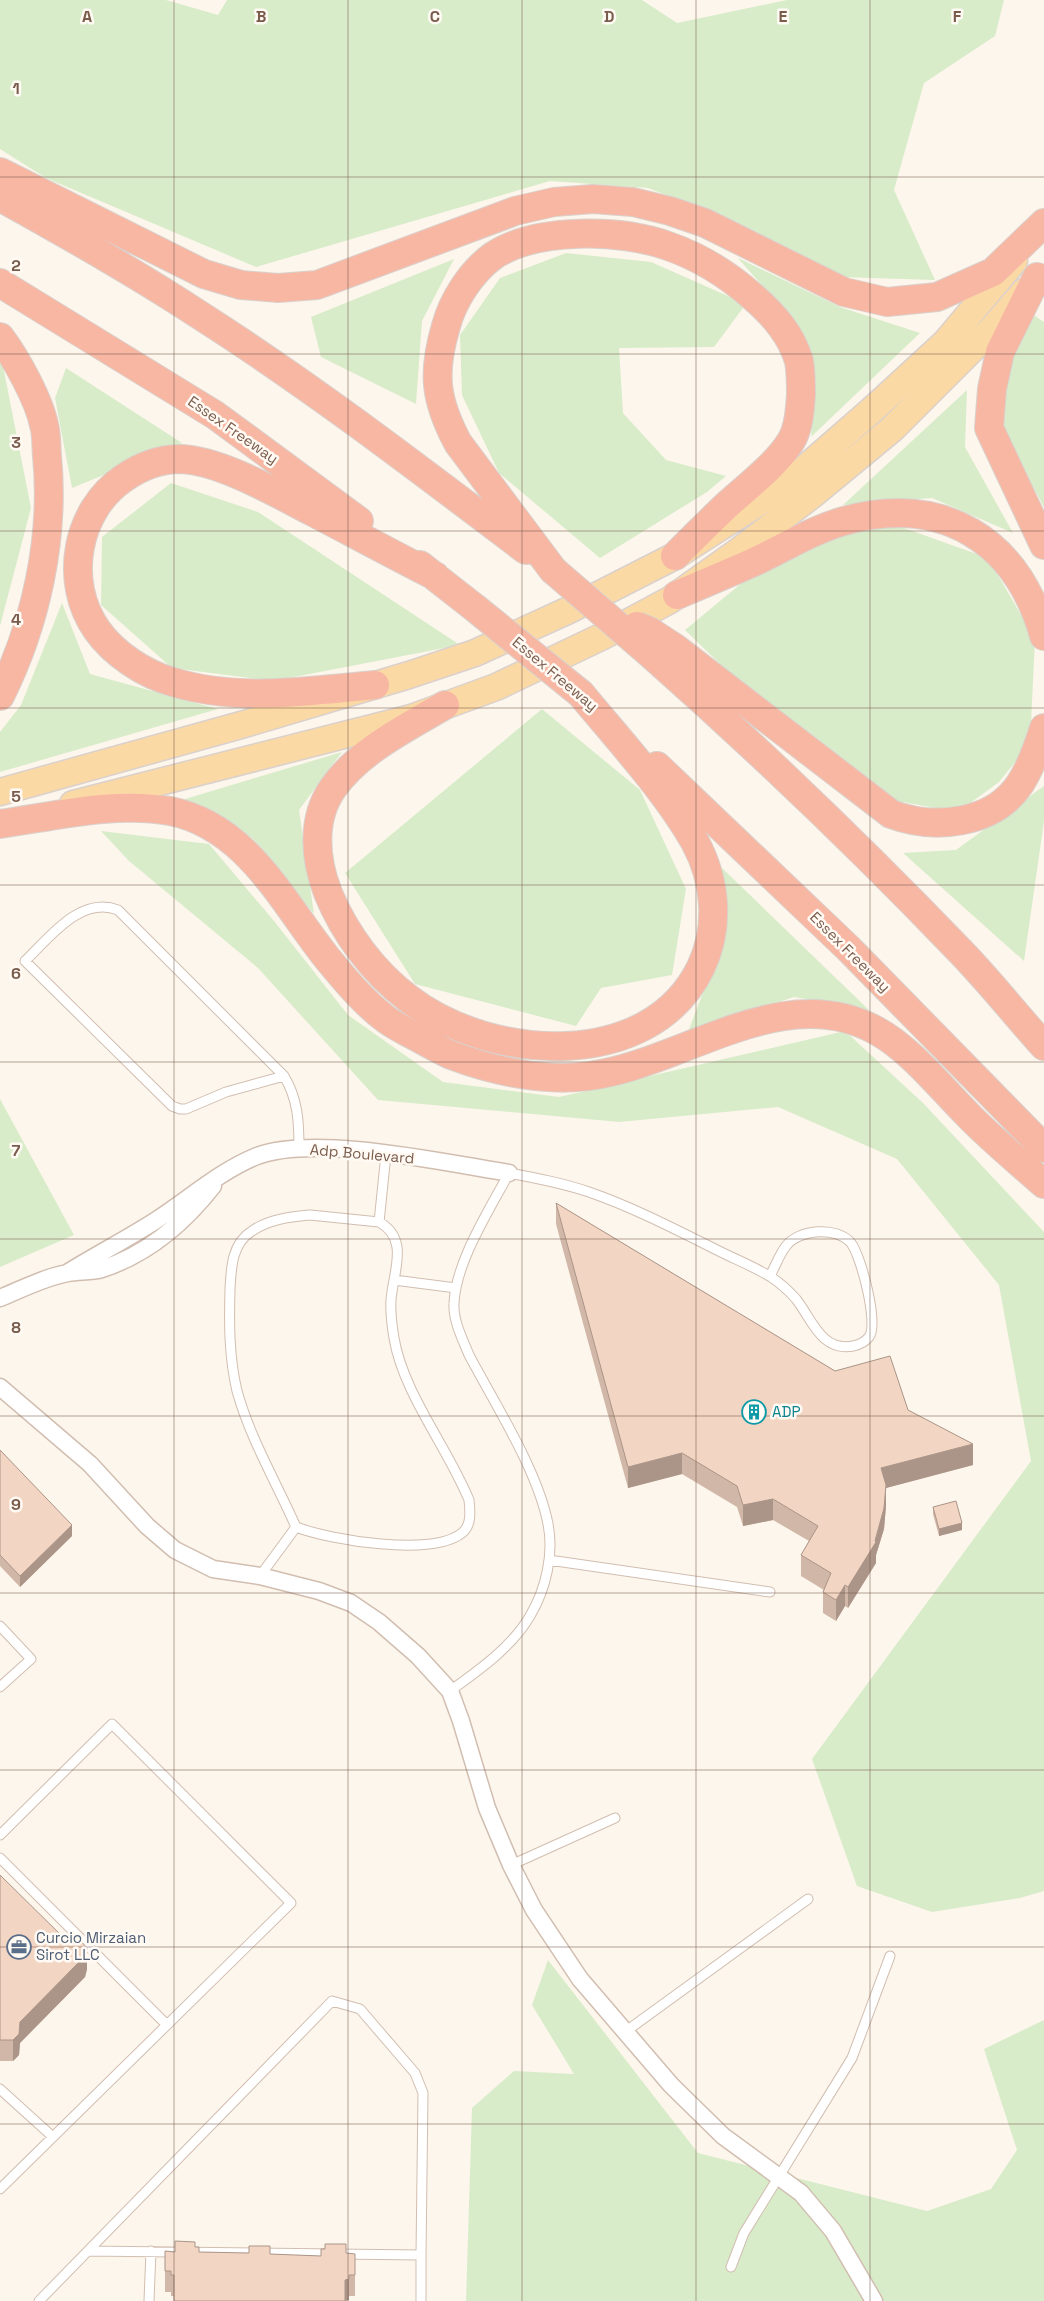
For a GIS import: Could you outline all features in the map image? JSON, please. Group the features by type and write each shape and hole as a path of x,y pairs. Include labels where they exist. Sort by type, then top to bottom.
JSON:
{"highway":[{"path":"0,172 204,274 241,284 278,288 317,285 515,211 554,202 593,199 633,202 670,211 696,220 844,292 887,302 937,297 993,272 1044,225"},
{"path":"0,196 199,314 341,412 554,570 607,615 665,653 891,814 908,820 931,823 953,822 979,814 1006,800 1020,785 1034,758 1044,728"},
{"path":"554,570 458,443 447,423 439,400 439,350 450,311 470,280 493,256 516,246 574,233 635,238 667,245 701,260 732,279 781,324 793,345 799,362 800,412 791,441 762,473 674,556"},
{"path":"1041,271 1000,352 992,388 989,428 1044,545"},
{"name":"Essex Freeway","path":"0,283 215,415 435,576 581,694 849,949 1044,1148"},
{"path":"0,337 28,386 44,425 49,505 46,542 27,633 0,696"},
{"path":"375,686 300,692 240,694 172,682 134,664 105,640 96,629 83,602 79,582 79,548 88,520 116,483 150,463 182,459 230,472 262,485 435,576"},
{"path":"677,595 755,562 813,532 842,521 869,515 918,515 955,523 997,550 1029,595 1038,614 1044,636"},
{"path":"665,653 747,740 962,953 1044,1046"},
{"path":"445,705 384,742 347,771 331,790 320,820 317,852 324,882 338,916 356,944 380,974 409,999 441,1020 473,1033 512,1042 552,1047 590,1044 622,1036 651,1023 673,1007 692,986 706,956 713,928 714,903 709,879 695,843 664,797 581,694"},
{"path":"0,823 134,807 173,812 210,825 239,844 272,883 327,958 365,1001 388,1022 449,1054 493,1068 556,1078 589,1076 625,1068 758,1022 785,1015 831,1015 850,1020 877,1031 901,1048 980,1127 1044,1184"}],"main road":[{"path":"0,792 375,686 475,653 569,610 674,556 786,485 872,410 945,343 1044,225"},
{"path":"0,823 411,718 496,686 601,637 677,595 736,554 892,430 994,327 1041,271"}],"street":[{"name":"Adp Boulevard","path":"67,1273 78,1256 198,1182 221,1176 259,1156 299,1148 342,1149 509,1172"},
{"name":"Adp Boulevard","path":"0,1298 67,1273 101,1269 143,1251 169,1233 198,1205 221,1176"},
{"path":"0,1387 90,1464 147,1526 175,1550 213,1569 260,1576 319,1591 351,1603 379,1622 418,1656 450,1691 461,1720 487,1808 511,1864 534,1910 580,1979 670,2085 724,2136 801,2193 833,2231 874,2301"}],"lane":[{"path":"284,1076 226,1092 186,1109 172,1106 25,961 75,915 102,906 118,910 284,1076 292,1089 296,1104 299,1148"},
{"path":"378,1222 386,1154"},
{"path":"450,1691 481,1668 511,1640 530,1616 542,1590 549,1560 548,1525 540,1494 459,1332 454,1305 461,1266 509,1172 565,1185 632,1209 770,1276 796,1298 822,1338 829,1343 846,1347 864,1342 869,1337 873,1328 873,1319 858,1256 851,1243 844,1238 834,1234 819,1232 794,1239 786,1246 770,1276"},
{"path":"329,1216 378,1222 388,1227 394,1235 398,1253 391,1320 395,1345 405,1376 463,1486 470,1511 468,1525 463,1532 452,1538 412,1544 384,1545 336,1539 314,1534 296,1527 246,1419 237,1390 231,1355 229,1320 234,1254 241,1241 251,1231 266,1223 287,1217 329,1216"},
{"path":"394,1280 456,1288"},
{"path":"260,1576 296,1527"},
{"path":"549,1560 770,1592"},
{"path":"0,1626 31,1659 0,1687"},
{"path":"0,1835 112,1724 290,1903 0,2189"},
{"path":"511,1864 615,1818"},
{"path":"0,1858 167,2025"},
{"path":"625,2032 808,1900"},
{"path":"732,2267 744,2233 778,2175 852,2058 890,1956"},
{"path":"39,2301 332,2001 360,2009 416,2073 423,2093 421,2301"},
{"path":"0,2089 54,2137"},
{"path":"88,2251 421,2255"},
{"path":"149,2301 151,2251"}],"green space":[{"path":"0,0 166,0 218,15 227,0 642,0 677,23 787,0 1004,0 995,36 924,83 894,190 935,280 839,277 726,219 648,188 550,181 256,267 46,178 0,149"},
{"path":"566,253 651,262 746,304 714,347 619,348 623,413 666,460 726,476 707,492 600,558 499,473 462,395 460,335 500,278"},
{"path":"738,258 840,307 920,333 811,437 816,382 802,331"},
{"path":"454,259 422,321 416,404 321,357 311,317"},
{"path":"1032,314 1044,322 1044,507 998,422 1001,381"},
{"path":"0,358 31,508 0,626"},
{"path":"66,368 182,443 72,488 55,398"},
{"path":"967,390 965,447 1013,533 932,498 843,505"},
{"path":"171,483 258,512 460,645 273,681 172,668 101,605 102,537"},
{"path":"890,523 988,558 1035,639 1030,744 999,782 958,812 897,801 760,703 685,630 755,572 849,530"},
{"path":"62,603 90,674 218,709 0,772 0,732 21,705"},
{"path":"542,709 640,790 686,889 672,975 601,988 576,1026 415,984 345,873"},
{"path":"342,752 299,810 314,914 252,838 185,799"},
{"path":"1044,786 1044,821 1024,961 903,853 956,850"},
{"path":"101,831 209,844 274,921 348,1015 443,1082 559,1097 845,1031 923,1103 1044,1232 1044,1891 1020,1898 932,1912 857,1886 812,1759 1031,1461 999,1285 897,1159 778,1107 619,1122 378,1100 258,968 129,861"},
{"path":"722,868 869,1010 794,997 688,1032 727,929"},
{"path":"0,1099 74,1235 0,1267"},
{"path":"548,1960 698,2153 927,2211 991,2189 1017,2150 984,2049 1044,2020 1044,2301 466,2301 472,2108 514,2071 574,2074 532,2005"}],"building":[{"name":"ADP","path":"556,1203 835,1371 890,1356 908,1410 973,1444 881,1468 886,1485 884,1508 876,1542 848,1587 845,1585 836,1600 823,1592 831,1573 801,1555 818,1526 773,1499 743,1505 737,1486 682,1453 628,1467"},
{"path":"0,1450 72,1525 20,1576 0,1555"},
{"path":"956,1501 962,1523 939,1529 933,1507"},
{"path":"0,1875 68,1942 81,1941 87,1948 85,1956 20,2022 19,2034 13,2040 0,2040"},
{"path":"175,2241 195,2242 195,2247 199,2247 199,2252 249,2253 249,2246 270,2246 270,2254 321,2256 321,2249 325,2249 325,2244 346,2244 346,2253 355,2254 355,2275 349,2275 349,2279 345,2280 345,2301 174,2301 174,2275 171,2275 171,2271 165,2271 165,2251 175,2252"}],"place":[{"name":"ADP","path":"754,1412"},
{"name":"Curcio Mirzaian Sirot LLC","path":"19,1947"}]}
